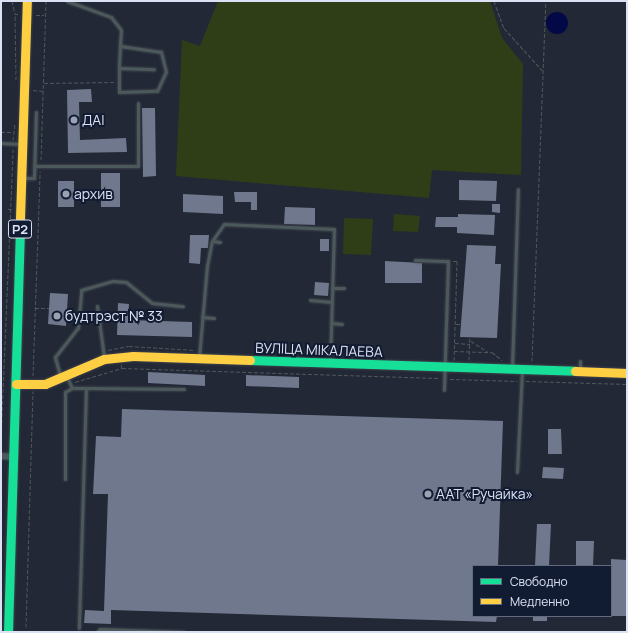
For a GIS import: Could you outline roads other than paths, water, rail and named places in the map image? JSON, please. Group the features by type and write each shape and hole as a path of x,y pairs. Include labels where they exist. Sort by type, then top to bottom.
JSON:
{"main road":[{"name":"Р2","path":"8,632 15,457 21,178 27,1"},
{"name":"ВУЛІЦА МІКАЛАЕВА","path":"16,384 32,385 66,380 104,359 121,357 199,361 627,373"}],"street":[{"path":"1,456 15,457"}],"lane":[{"path":"67,1 111,17 121,30 120,46 119,68 119,92 157,91 166,72 161,52 120,46"},
{"path":"119,68 154,69"},
{"path":"34,166 138,166 138,103"},
{"path":"21,178 34,178 36,112"},
{"path":"1,143 22,144"},
{"path":"517,472 521,381 517,369 518,189"},
{"path":"199,361 202,317 212,241 224,224 334,229 330,365"},
{"path":"212,241 220,242"},
{"path":"415,260 448,261 444,390"},
{"path":"72,388 66,380 55,357 78,328 81,290 113,281 126,282 152,303 183,306"},
{"path":"332,288 344,288"},
{"path":"310,300 332,302"},
{"path":"97,306 104,359"},
{"path":"202,317 214,318"},
{"path":"332,323 342,324"},
{"path":"580,361 580,371"},
{"path":"65,479 65,392 72,388 184,389"},
{"path":"79,628 86,388"},
{"path":"98,632 100,629 184,632"}],"place":[{"name":"ДАІ","path":"74,120"},
{"name":"архив","path":"66,194"},
{"name":"будтрэст № 33","path":"57,316"},
{"name":"ААТ «Ручайка»","path":"428,494"}]}
